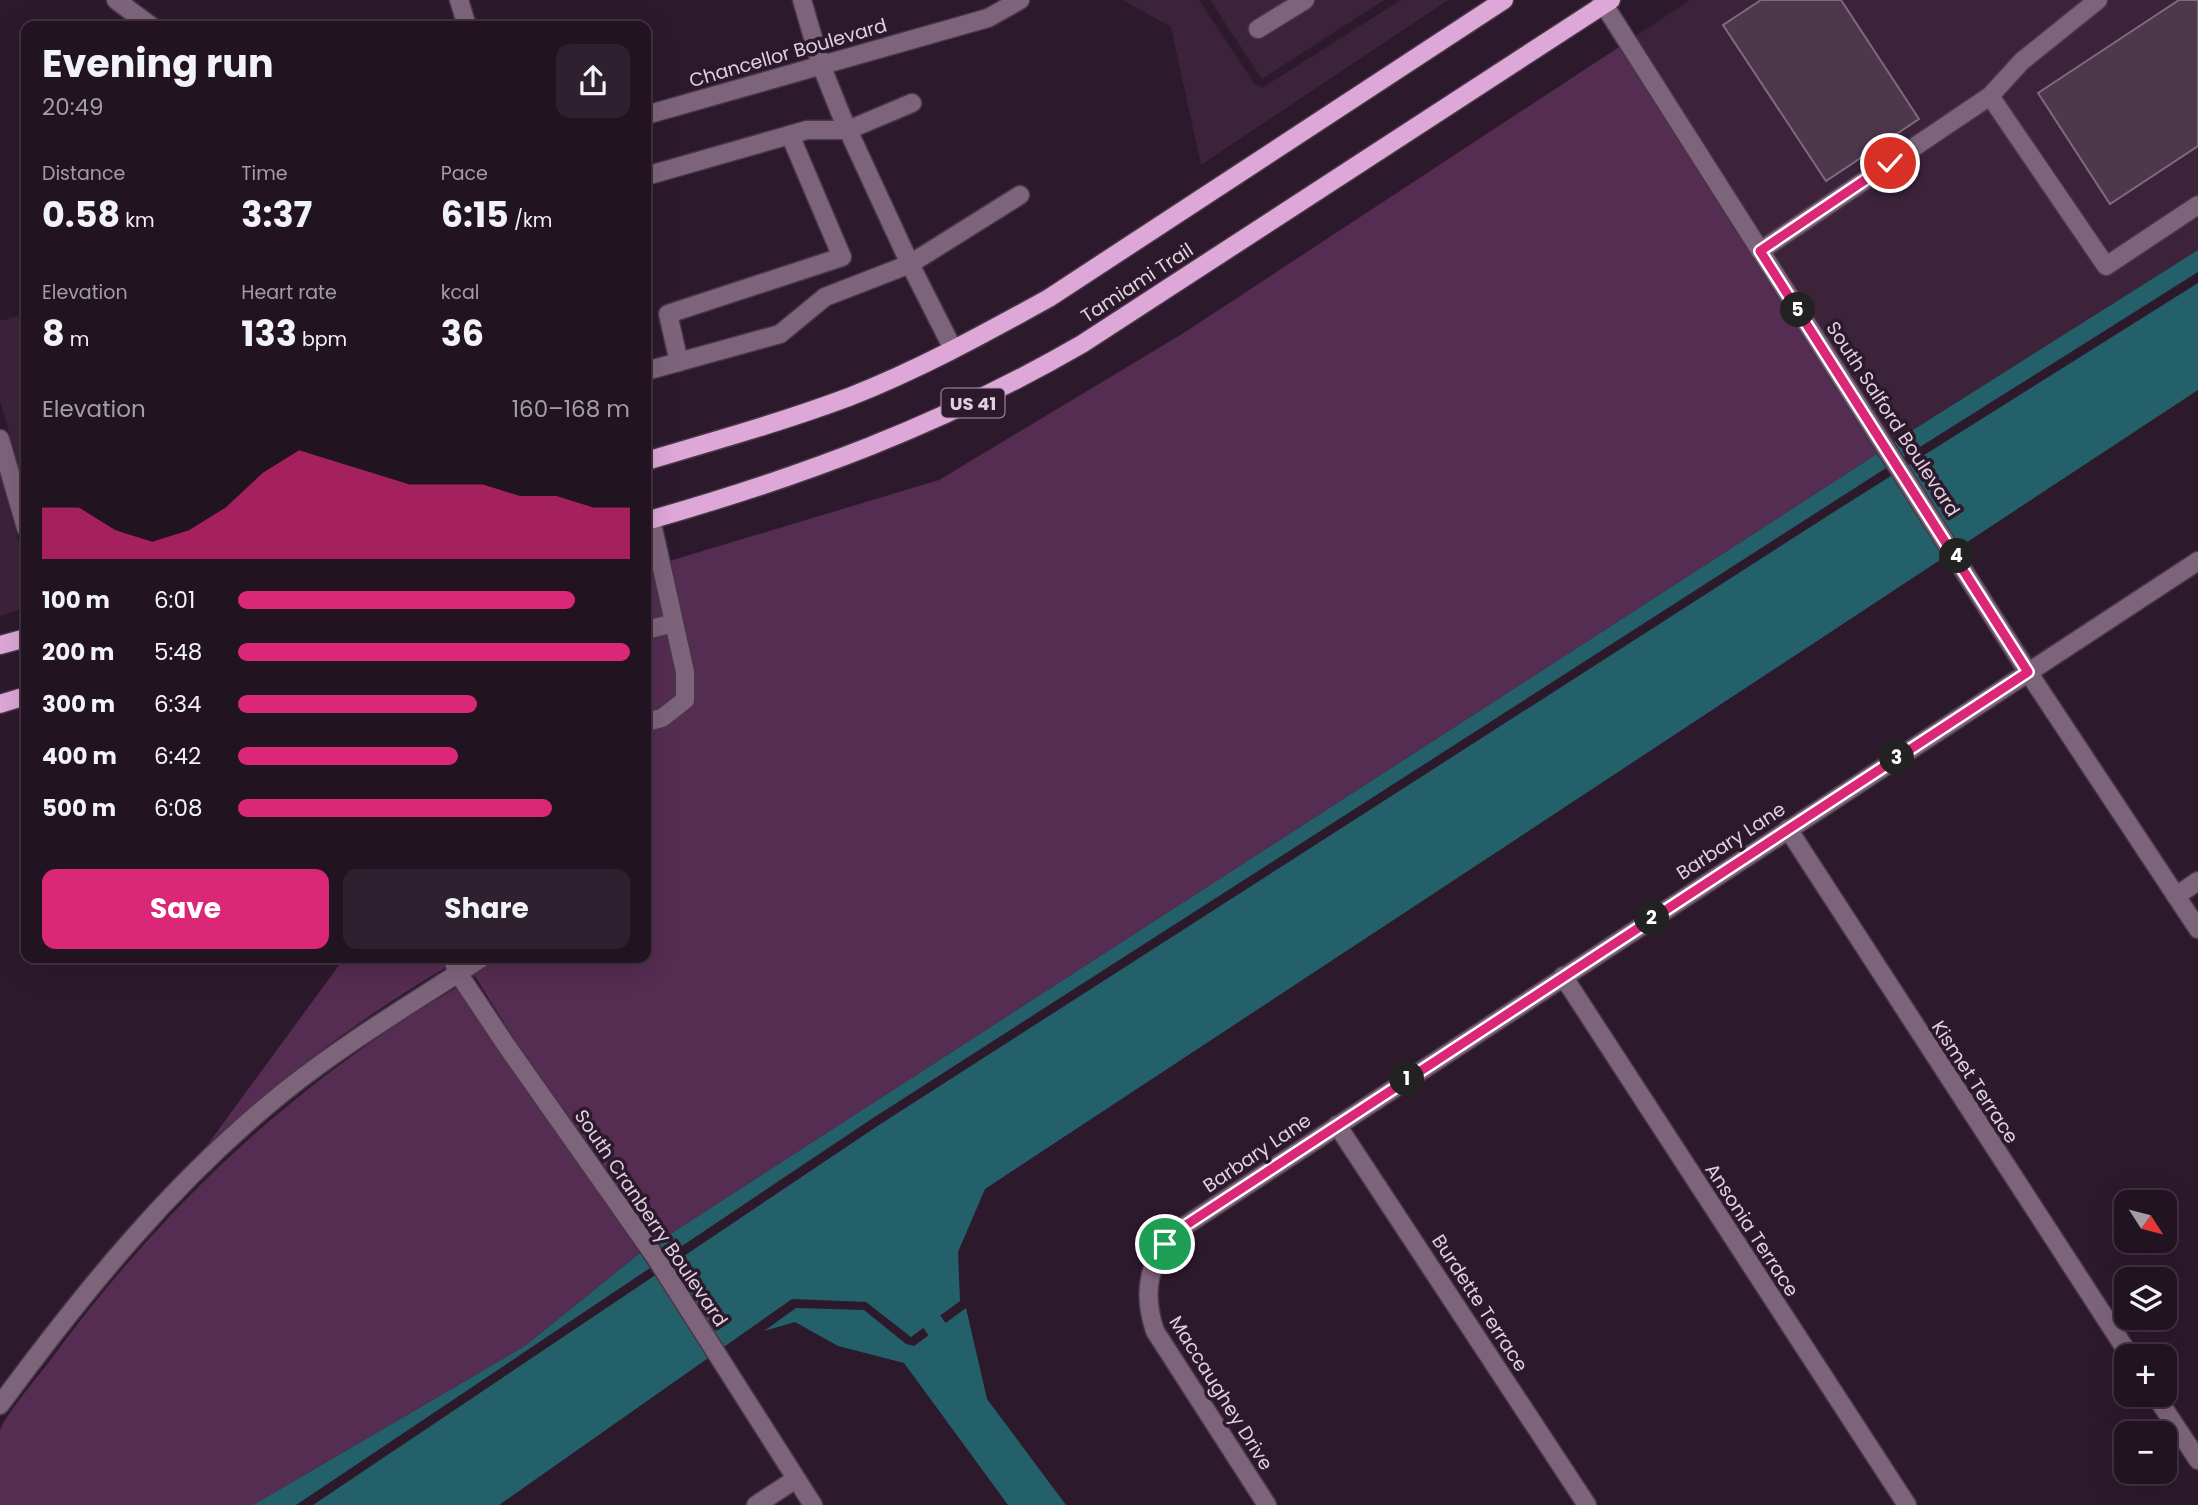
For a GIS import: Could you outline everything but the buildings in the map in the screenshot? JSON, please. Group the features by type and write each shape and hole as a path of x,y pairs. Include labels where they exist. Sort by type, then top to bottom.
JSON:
{"main road":[{"name":"Tamiami Trail","path":"651,460 775,423 850,396 953,349 1049,298 1504,0"},
{"name":"Tamiami Trail","path":"651,519 756,489 842,459 947,416 1014,383 1093,336 1605,2"},
{"path":"0,645 21,639"},
{"path":"0,704 21,698"}],"street":[{"path":"116,0 144,21"},
{"path":"459,0 465,21"},
{"path":"802,0 821,65 848,130 953,349"},
{"name":"Chancellor Boulevard","path":"651,114 988,18 1020,0"},
{"path":"1258,29 1305,0"},
{"path":"1760,251 1990,96 2022,61 2098,0"},
{"name":"South Salford Boulevard","path":"1605,2 2028,672 2198,929"},
{"path":"1990,96 2106,266 2198,205"},
{"path":"651,175 807,130 848,130 912,103"},
{"path":"679,362 668,314 842,257 790,135"},
{"path":"651,370 780,334 825,297 910,264 1020,195"},
{"path":"0,439 21,511"},
{"path":"651,532 685,672 685,701 662,718 651,721"},
{"name":"Barbary Lane","path":"1156,1259 1177,1231 2198,561"},
{"path":"651,629 674,623"},
{"name":"Kismet Terrace","path":"1788,829 2122,1344"},
{"path":"2176,896 2198,881"},
{"path":"0,1405 104,1269 192,1174 283,1093 455,965"},
{"name":"South Cranberry Boulevard","path":"455,965 654,1255 813,1505"},
{"name":"Ansonia Terrace","path":"1563,976 1907,1505"},
{"name":"Burdette Terrace","path":"1337,1125 1587,1505"},
{"name":"Maccaughey Drive","path":"1156,1259 1147,1295 1155,1331 1267,1505"},
{"path":"2163,1407 2198,1460"},
{"path":"756,1505 796,1479"}],"shaded area":[{"path":"1123,0 1199,0 1254,83 1262,88 1401,0 1448,0 1201,165 1171,27"},
{"path":"1210,0 1384,0 1262,79"},
{"path":"1690,0 2198,0 2198,250 1894,442 1636,36"},
{"path":"1619,47 1877,454 658,1242 515,1040 467,963 651,963 651,566 939,480 1182,334"},
{"path":"21,315 21,473 0,401 0,321"},
{"path":"0,477 21,549 21,610 0,616"},
{"path":"341,963 443,963 445,968 322,1050 208,1144"},
{"path":"456,988 640,1253 525,1346 253,1505 0,1505 2,1425 92,1306 137,1253 184,1202 285,1108 396,1025"}],"water":[{"path":"2198,250 2198,272 1904,457 1894,442"},
{"path":"2198,283 2198,390 985,1189 958,1252 960,1301 911,1337 866,1302 792,1299 499,1505 313,1505 879,1125 1840,508"},
{"path":"1877,454 1886,468 873,1118 667,1256 658,1242"},
{"path":"640,1253 650,1268 296,1505 253,1505 525,1346"},
{"path":"796,1308 864,1310 906,1344 914,1346 966,1308 987,1399 1066,1505 1008,1505 904,1363 838,1346 795,1322 764,1331"}],"waterway":[{"path":"932,1322 953,1352"}],"route":[{"path":"1165,1244 1177,1231 2028,672 1760,251 1890,163"}]}
